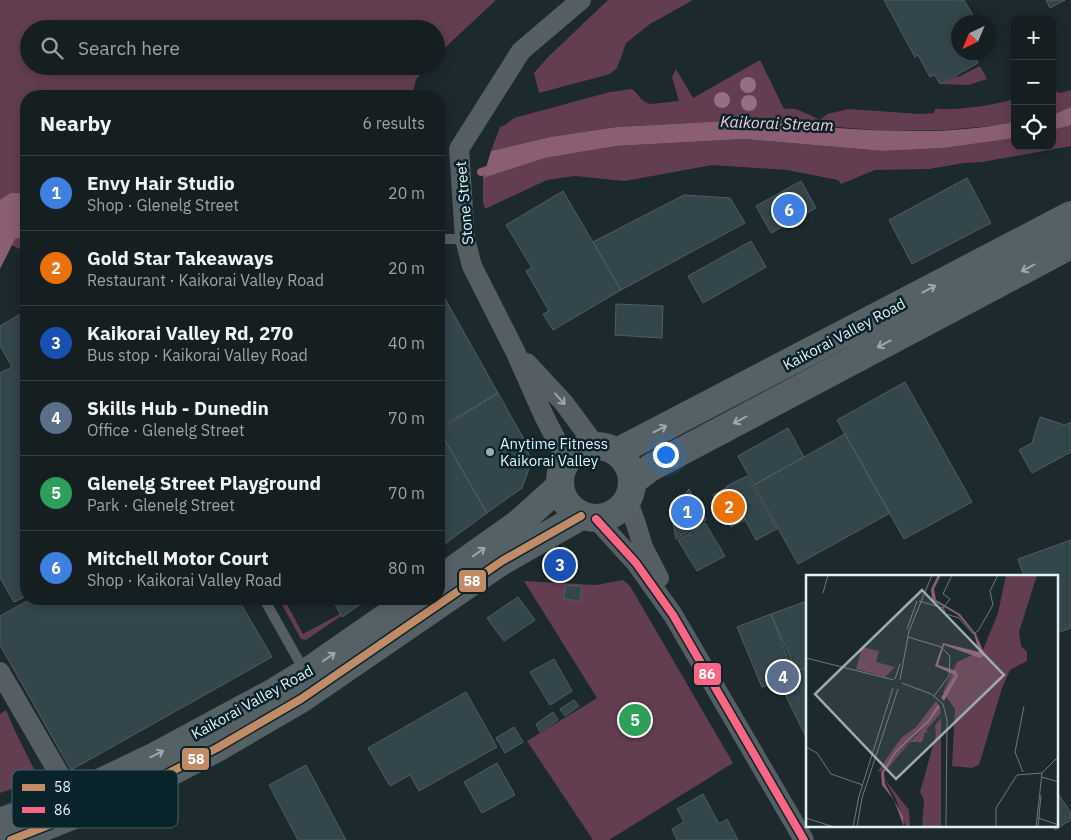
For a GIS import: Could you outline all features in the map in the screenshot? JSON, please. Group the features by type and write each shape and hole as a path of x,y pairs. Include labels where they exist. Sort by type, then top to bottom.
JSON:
{"main road":[{"name":"Kaikorai Valley Road","path":"445,576 519,523 563,473 574,453 584,448 606,449 1071,215"},
{"name":"Kaikorai Valley Road","path":"445,600 502,561 589,517 608,517 619,511 631,491 650,468 1071,246"},
{"path":"606,449 625,460 631,470 631,491"},
{"path":"563,473 562,495 567,504 573,510 589,517"},
{"name":"Kaikorai Valley Road","path":"126,770 274,692 306,673 403,605"},
{"name":"Kaikorai Valley Road","path":"174,770 217,748 301,699 438,605"},
{"name":"Kaikorai Valley Road","path":"0,822 12,818"},
{"name":"Kaikorai Valley Road","path":"11,840 41,828"}],"street":[{"name":"Stone Street","path":"563,473 544,416 515,350 472,266 464,239 460,149 521,51 582,0"},
{"name":"Stone Street","path":"515,350 606,449"},
{"path":"631,491 643,547 659,579 673,614"},
{"path":"589,517 636,563 673,614 804,840"},
{"path":"0,672 57,770"}],"lane":[{"path":"445,238 464,239"},
{"path":"267,605 306,673"}],"shaded area":[{"path":"0,0 496,0 445,48 445,20 20,20 20,75 420,75 414,90 20,90 20,249 0,240"},
{"path":"608,0 693,0 650,24 626,43 617,68 610,74 539,93 534,73 548,57"},
{"path":"760,60 784,109 798,110 820,120 827,114 849,109 919,114 934,113 935,109 975,107 1011,100 1011,123 945,130 889,131 745,120 617,127 550,137 491,151 500,127 514,118 610,92 632,89 644,102 650,104 679,101 672,77 676,69 693,98"},
{"path":"980,66 987,79 968,85 941,84 958,77"},
{"path":"1071,90 1071,107 1056,113 1056,92 1060,93"},
{"path":"1071,124 1071,146 1056,149 1056,129"},
{"path":"744,139 883,151 944,148 1011,139 1011,150 1049,150 929,169 875,170 841,184 838,180 787,170 712,165 625,181 575,176 547,180 485,209 483,202 483,178 545,158 616,146"},
{"path":"623,580 630,586 733,763 609,840 593,840 527,741 597,698 524,581 596,585"},
{"path":"282,605 287,605 303,634 340,614 341,616 306,640 301,639"},
{"path":"6,710 34,769 12,770 12,789 0,793 0,714"}],"water":[{"path":"1071,107 1071,125 1056,129 1056,113"},
{"path":"745,120 914,131 948,130 1011,123 1011,139 944,148 883,151 744,139 616,146 545,158 483,178 491,151 550,137 617,127"},
{"path":"11,193 20,193 20,238 15,239 0,269 0,201"}],"building":[{"path":"884,0 964,0 973,15 951,15 951,60 977,60 978,63 940,84 935,75 930,77 918,55 915,57"},
{"path":"1046,0 1065,0 1050,8"},
{"path":"967,178 991,223 912,264 889,220"},
{"path":"801,181 816,208 771,233 756,206"},
{"path":"563,191 621,290 553,330 543,314 549,311 526,271 532,268 506,225"},
{"path":"684,195 730,198 745,223 621,290 593,242"},
{"path":"751,241 766,267 703,303 688,276"},
{"path":"445,299 498,393 445,424"},
{"path":"616,304 663,306 662,338 615,335"},
{"path":"20,314 20,599 14,602 0,578 0,373 12,367 0,346 0,326"},
{"path":"905,382 972,502 904,539 837,420"},
{"name":"Anytime Fitness Kaikorai Valley","path":"498,393 525,441 531,463 522,488 487,513 445,440 445,426"},
{"path":"1040,417 1065,425 1071,422 1071,452 1032,473 1019,450 1032,443"},
{"path":"788,428 804,457 754,485 738,456"},
{"path":"845,434 890,513 798,564 754,485"},
{"path":"445,440 487,513 445,544"},
{"path":"747,476 777,529 756,540 727,486"},
{"path":"727,487 745,520 731,527 713,495"},
{"path":"689,489 706,520 676,539 672,517 674,507"},
{"path":"705,523 725,556 697,571 678,540"},
{"path":"1071,540 1071,628 1058,633 1058,575 1024,575 1018,559"},
{"path":"566,585 582,587 580,601 564,599"},
{"path":"518,597 535,620 504,641 487,618"},
{"path":"806,601 806,667 796,671 771,614"},
{"path":"20,605 242,605 272,657 71,770 0,645 0,616"},
{"path":"335,605 359,605 342,617"},
{"path":"771,614 789,662 796,671 806,667 806,737 779,682 762,687 737,627"},
{"path":"554,659 572,691 550,705 530,672"},
{"path":"466,692 497,747 419,791 410,775 390,786 368,748"},
{"path":"574,700 579,706 565,716 560,709"},
{"path":"553,712 558,720 540,732 536,724"},
{"path":"514,727 523,742 505,753 496,738"},
{"path":"497,763 515,795 482,813 464,782"},
{"path":"306,765 346,840 298,840 269,785"},
{"path":"703,794 719,824 727,819 738,840 677,840 672,829 684,822 677,809"},
{"path":"1058,794 1071,813 1071,820 1055,830 1054,828 1058,828"}],"waterway":[{"name":"Kaikorai Stream","path":"481,172 496,167"}],"transit line":[{"name":"58","path":"445,600 502,561 581,516"},
{"name":"86","path":"596,519 636,563 673,615 804,840"},
{"name":"58","path":"174,770 217,748 301,699 438,605"},
{"name":"58","path":"11,840 41,828"}],"place":[{"name":"Mitchell Motor Court","path":"789,210"},
{"name":"Anytime Fitness Kaikorai Valley","path":"490,452"},
{"name":"Gold Star Takeaways","path":"729,507"},
{"name":"Envy Hair Studio","path":"687,512"},
{"name":"Kaikorai Valley Rd, 270","path":"560,565"},
{"name":"Skills Hub - Dunedin","path":"783,677"},
{"name":"Glenelg Street Playground","path":"635,720"}]}
